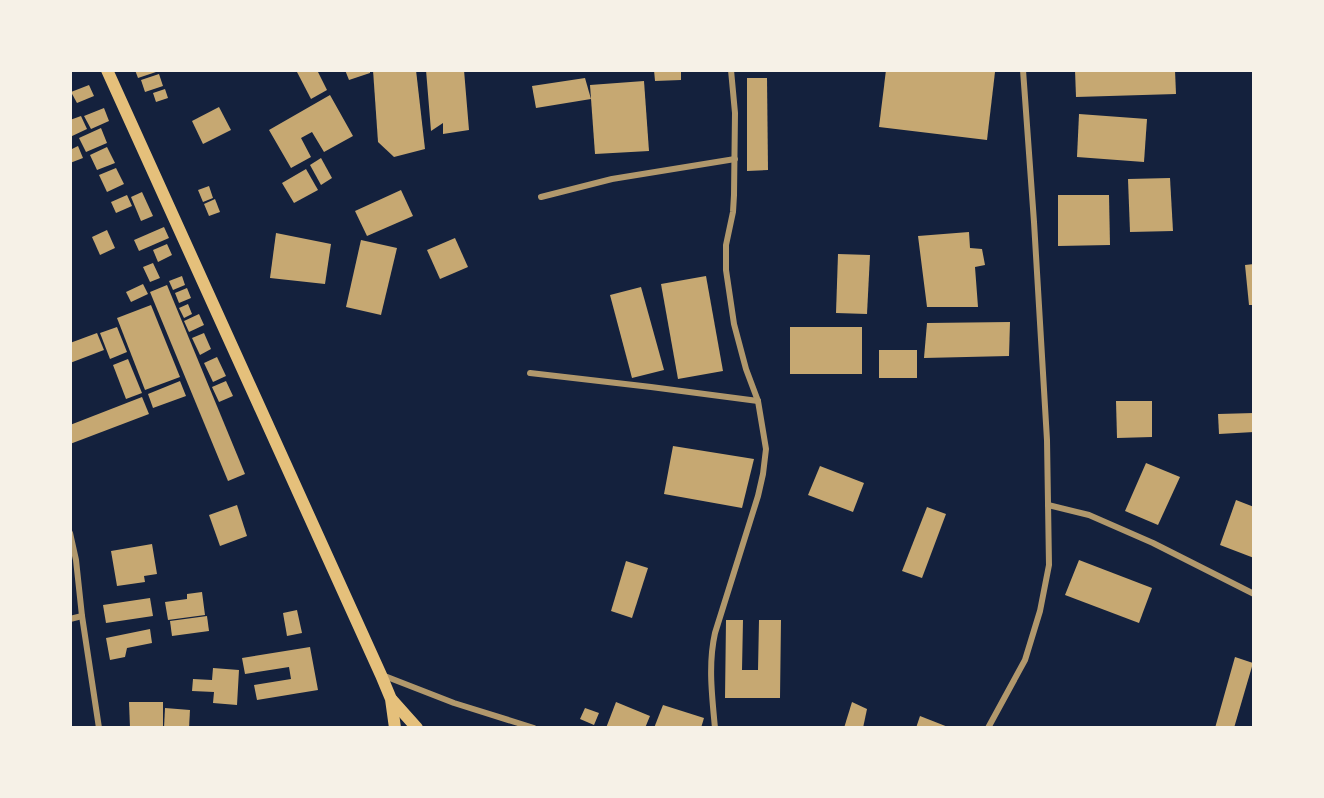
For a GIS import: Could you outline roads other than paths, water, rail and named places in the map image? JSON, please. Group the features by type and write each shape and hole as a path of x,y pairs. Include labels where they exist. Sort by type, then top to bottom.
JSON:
{"main road":[{"path":"107,70 381,675 391,699 395,728"},
{"path":"391,699 417,728"}],"street":[{"path":"715,728 710,670 711,651 758,496 766,449 758,401 746,369 734,324 726,270 726,245 732,212 735,159 735,113 731,70"},
{"path":"988,728 1025,660 1040,611 1049,565 1047,440 1023,70"},
{"path":"541,197 612,179 735,159"},
{"path":"530,374 758,401"},
{"path":"1048,505 1089,515 1154,543 1254,594"},
{"path":"70,532 76,560 99,728"},
{"path":"70,619 82,616"},
{"path":"381,675 453,703 534,728"}]}
